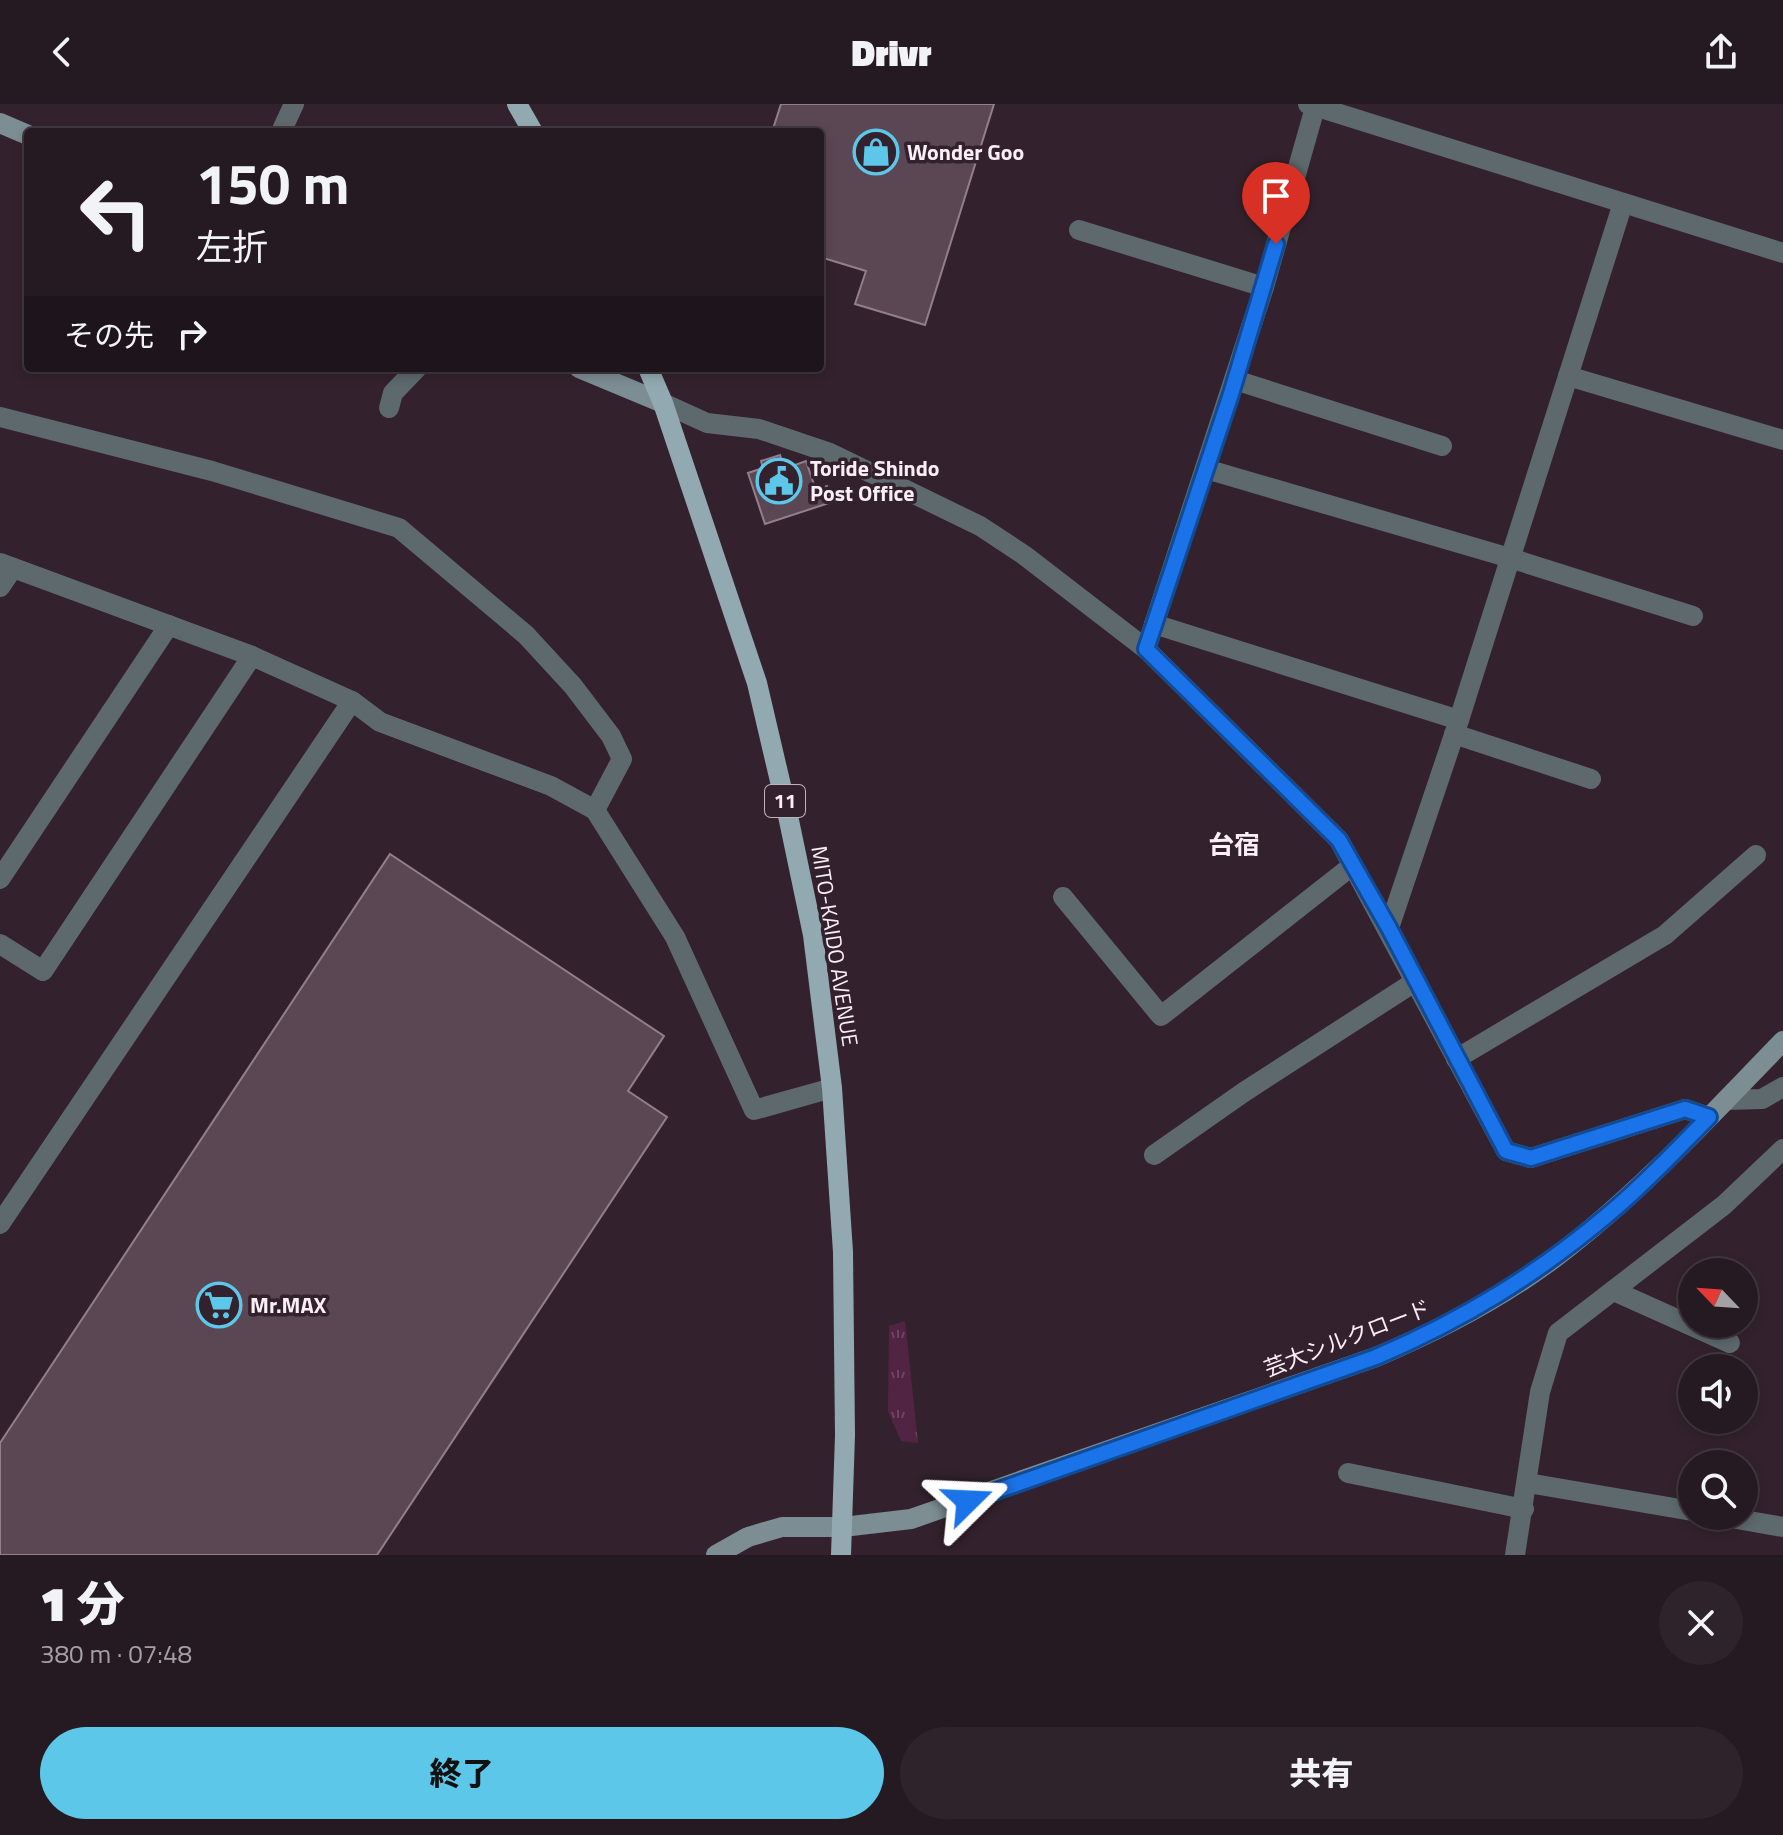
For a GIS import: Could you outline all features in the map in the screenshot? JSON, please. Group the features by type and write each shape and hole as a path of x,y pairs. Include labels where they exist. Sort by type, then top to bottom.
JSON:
{"main road":[{"path":"517,104 531,128"},
{"name":"MITO-KAIDO AVENUE","path":"650,372 663,403 757,683 813,935 832,1088 843,1252 845,1435 841,1555"}],"street":[{"path":"283,128 294,104"},
{"path":"1146,649 1264,287 1313,105 1623,203 1780,247"},
{"path":"0,123 24,133"},
{"path":"1389,928 1623,203"},
{"path":"1079,230 1264,287"},
{"path":"389,408 393,393 413,372"},
{"path":"589,372 707,423 759,429 830,453 980,526 1024,555 1146,649 1339,840 1389,928 1506,1151 1531,1158 1685,1109 1709,1117"},
{"path":"1568,376 1783,440"},
{"path":"1235,380 1442,446"},
{"path":"0,417 212,471 399,528 526,635 573,686 611,736 622,759 595,810"},
{"path":"1206,469 1510,558 1693,616"},
{"path":"0,587 6,565 252,656 352,701 380,722 551,786 595,810 675,937 754,1110 832,1088"},
{"path":"1154,624 1456,727 1591,779"},
{"path":"0,879 169,625"},
{"path":"0,944 43,971 252,656"},
{"path":"0,1224 352,701"},
{"path":"1456,1059 1665,935 1756,855"},
{"path":"1063,897 1161,1016 1353,865"},
{"path":"1154,1155 1244,1092 1416,981"},
{"name":"芸大シルクロード","path":"716,1555 748,1537 782,1527 843,1527 911,1519 1376,1357 1435,1332 1497,1297 1556,1257 1614,1209 1783,1041"},
{"path":"1726,1100 1762,1099 1783,1087"},
{"path":"1515,1555 1540,1392 1558,1333 1724,1205 1783,1149"},
{"path":"1614,1291 1730,1343"},
{"path":"1348,1473 1524,1509"},
{"path":"1528,1483 1678,1509"},
{"path":"1758,1523 1783,1527"}],"green space":[{"path":"905,1321 918,1443 901,1441 888,1411 889,1326"}],"building":[{"path":"781,104 994,104 925,325 855,304 866,271 824,258 824,128 773,128"},
{"path":"780,455 784,469 806,461 816,490 827,486 832,502 765,524 748,473 763,468 761,461"},
{"path":"390,854 664,1036 628,1091 667,1117 377,1555 0,1555 0,1443"}],"place":[{"name":"Wonder Goo","path":"876,152"},
{"name":"Toride Shindo Post Office","path":"779,481"},
{"name":"Mr.MAX","path":"219,1305"}],"district":[{"name":"台宿","path":"1234,845"}],"route":[{"path":"968,1501 1014,1482 1376,1357 1435,1332 1497,1297 1556,1257 1614,1209 1709,1117 1685,1109 1531,1158 1506,1151 1389,928 1339,840 1146,649 1231,394 1276,244"}]}
